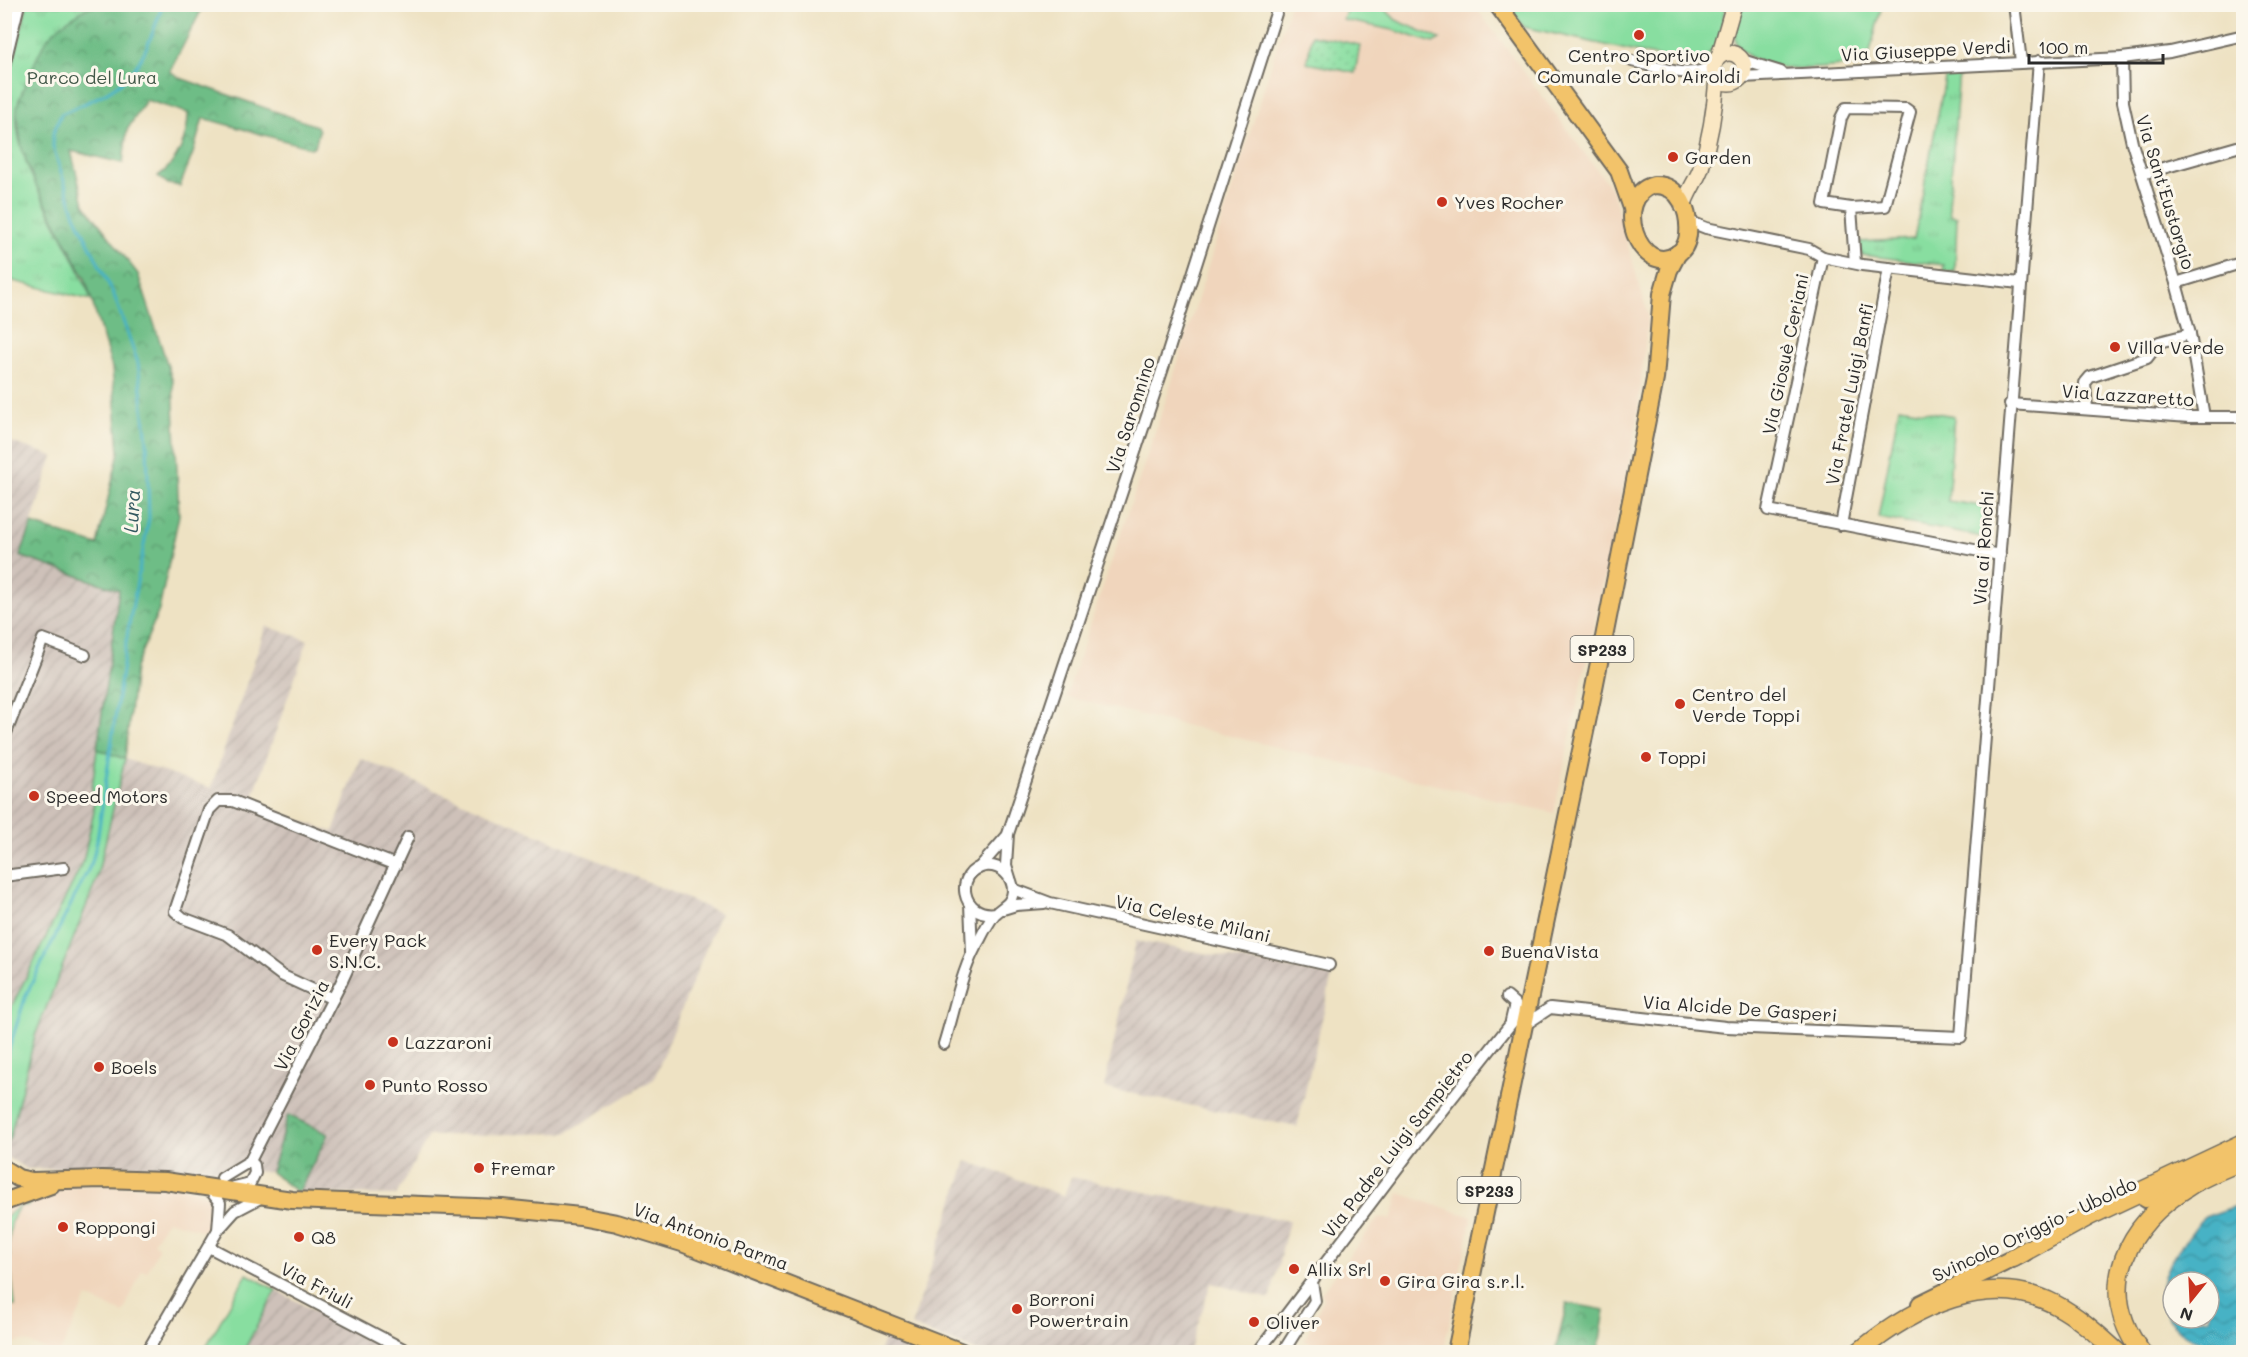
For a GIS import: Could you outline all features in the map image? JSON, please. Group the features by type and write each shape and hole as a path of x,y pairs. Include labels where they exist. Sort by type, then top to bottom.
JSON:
{"highway":[{"path":"2013,1258 2089,1215 2244,1143"},
{"path":"2141,1353 2127,1330 2120,1297 2121,1267 2138,1228 2180,1192 2199,1180 2244,1160"},
{"path":"1859,1353 1895,1326 1934,1304 1957,1296 1986,1292 2019,1293 2054,1304 2072,1314 2117,1353"}],"main road":[{"name":"SP233","path":"1497,4 1619,171 1632,208 1637,238 1656,273 1662,294"},
{"name":"SP233","path":"1456,1353 1516,1027 1529,1002 1655,379 1662,294 1669,270 1688,237 1685,214 1676,192 1633,181 1619,171"},
{"path":"1632,208 1636,196 1657,186"},
{"path":"1646,253 1662,259 1678,253"},
{"name":"Svincolo Origgio - Uboldo","path":"1850,1353 1897,1317 2013,1258 2244,1155"},
{"name":"Via Antonio Parma","path":"4,1169 24,1180 63,1182 102,1179 250,1183 292,1200"},
{"path":"4,1180 4,1189"},
{"name":"Via Antonio Parma","path":"4,1202 63,1182"},
{"name":"Via Antonio Parma","path":"215,1182 262,1197 502,1208 579,1216 616,1223 682,1243 962,1353"}],"street":[{"path":"4,66 19,4"},
{"name":"Via Saronnino","path":"944,1044 972,951 999,911 1009,902 1011,884 1006,865 1008,834 1163,368 1279,4"},
{"path":"2014,4 2021,62"},
{"path":"1723,73 1745,68 1731,35 1732,12"},
{"path":"1723,73 1732,12"},
{"name":"Via Giuseppe Verdi","path":"1632,61 1687,73 1787,74 2121,58 2170,52 2244,35"},
{"path":"1740,57 1728,52 1702,160 1685,214 1706,228 1809,249 1823,257"},
{"name":"Via Giuseppe Verdi","path":"1740,57 1787,74"},
{"name":"Via Sant'Eustorgio","path":"2121,58 2123,102 2190,334 2204,417"},
{"name":"Via ai Ronchi","path":"1960,1037 2000,555 2019,283 2039,61"},
{"path":"1846,108 1906,109 1910,112 1885,206 1851,208 1824,204 1846,108"},
{"path":"2142,174 2244,145"},
{"path":"1657,186 1682,180 1702,160"},
{"path":"1851,208 1855,263"},
{"name":"Via Giosuè Ceriani","path":"1841,525 1768,510 1823,257 1889,268 2019,283"},
{"path":"2176,283 2244,262"},
{"name":"Via Fratel Luigi Banfi","path":"1841,525 1889,268"},
{"path":"2087,409 2085,383 2090,377 2147,358 2159,342 2190,334"},
{"name":"Via Lazzaretto","path":"2010,404 2204,417 2244,417"},
{"path":"1841,525 2000,555"},
{"path":"4,738 43,639 84,655"},
{"path":"333,999 281,975 228,935 183,918 175,911 209,810 218,801 233,801 396,865"},
{"name":"Via Saronnino","path":"972,951 970,904 965,888 967,880 1008,834"},
{"name":"Via Gorizia","path":"250,1183 255,1170 250,1161 333,999 408,837"},
{"path":"979,868 994,866 1011,884 1050,903"},
{"path":"4,876 64,868"},
{"path":"970,904 982,913 999,911 1016,905 1050,903"},
{"name":"Via Celeste Milani","path":"1050,903 1329,965"},
{"path":"1507,997 1515,1004 1516,1027"},
{"name":"Via Alcide De Gasperi","path":"1516,1027 1550,1008 1726,1027 1960,1037"},
{"name":"Via Padre Luigi Sampietro","path":"1258,1353 1386,1183 1516,1027"},
{"path":"218,1230 220,1203 215,1182 250,1161"},
{"path":"147,1353 218,1230 236,1211 262,1197"},
{"name":"Via Friuli","path":"209,1247 409,1353"},
{"path":"1283,1353 1315,1301 1312,1282"}],"shaded area":[{"path":"1290,5 1474,5 1612,190 1648,315 1636,429 1554,813 1066,697 1172,381"},
{"path":"5,440 53,456 21,556 119,590 92,789 94,810 83,862 5,1020"},
{"path":"266,626 308,640 251,802 333,832 360,758 720,913 654,1079 566,1133 429,1136 396,1195 298,1193 271,1172 136,1167 27,1169 5,1156 5,1146 10,1137 35,1036 96,881 125,759 211,788"},
{"path":"1136,941 1332,976 1297,1127 1104,1088"},
{"path":"967,1161 1064,1196 1071,1177 1289,1221 1270,1299 1211,1283 1189,1352 979,1352 911,1326"},
{"path":"79,1185 186,1187 212,1197 216,1209 215,1218 208,1232 167,1220 153,1243 159,1247 147,1272 142,1270 123,1313 87,1297 60,1352 52,1352 24,1341 5,1344 4,1208 26,1197"},
{"path":"1399,1193 1472,1217 1443,1352 1333,1352 1304,1341 1324,1298 1321,1293 1379,1217 1391,1220"},
{"path":"276,1290 381,1347 378,1352 243,1352"},
{"path":"887,1333 939,1352 879,1352"}],"green space":[{"path":"27,5 92,5 69,19 47,39 20,95 17,108 17,130 23,154 45,204 83,278 91,300 5,279 5,97"},
{"name":"Parco del Lura","path":"92,5 204,5 170,71 180,78 317,126 319,131 315,146 311,148 203,118 180,186 168,184 158,176 171,164 180,149 188,122 188,113 146,100 127,130 123,163 71,151 84,204 138,274 173,382 179,515 159,610 135,668 125,759 97,749 119,590 20,556 32,524 97,545 119,452 112,368 85,278 36,185 22,151 16,108 38,53 54,28"},
{"path":"1341,5 1381,5 1396,20 1440,39 1433,43 1393,30 1343,20 1347,8"},
{"name":"Centro Sportivo Comunale Carlo Airoldi","path":"1507,5 1726,5 1718,43 1699,66 1524,27"},
{"path":"1739,5 1882,5 1867,64 1797,69 1763,63 1748,56 1736,44 1734,30"},
{"path":"1312,35 1360,45 1355,73 1307,63"},
{"path":"1959,72 1949,206 1950,216 1957,217 1955,272 1943,271 1944,265 1862,255 1860,242 1914,239 1946,73"},
{"path":"1899,407 1954,416 1948,501 1988,507 1984,537 1878,518"},
{"path":"97,749 125,759 96,881 35,1036 10,1137 5,1146 5,1020 83,862 94,811 92,789"},
{"path":"288,1115 328,1134 298,1193 271,1172"},
{"path":"25,1201 31,1201 28,1206 21,1206 15,1215 9,1239 15,1306 5,1304 5,1218"},
{"path":"247,1274 276,1290 243,1352 203,1352"},
{"path":"1567,1303 1605,1310 1598,1352 1555,1352"}],"water":[{"path":"2233,1207 2243,1207 2243,1337 2228,1342 2212,1343 2198,1340 2179,1330 2221,1330 2221,1270 2166,1270 2199,1222 2205,1217"}],"waterway":[{"name":"Lura","path":"4,1065 26,995 92,862 128,630 149,518 147,443 138,363 114,295 75,215 53,147 53,134 61,114 103,94 129,75 146,48 163,4"}],"place":[{"name":"Centro Sportivo Comunale Carlo Airoldi","path":"1639,35"},
{"name":"Garden","path":"1673,157"},
{"name":"Yves Rocher","path":"1442,202"},
{"name":"Villa Verde","path":"2115,347"},
{"name":"Centro del Verde Toppi","path":"1680,704"},
{"name":"Toppi","path":"1646,757"},
{"name":"Speed Motors","path":"34,796"},
{"name":"Every Pack S.N.C.","path":"317,950"},
{"name":"BuenaVista","path":"1489,951"},
{"name":"Lazzaroni","path":"393,1042"},
{"name":"Boels","path":"99,1067"},
{"name":"Punto Rosso","path":"370,1085"},
{"name":"Fremar","path":"479,1168"},
{"name":"Roppongi","path":"63,1227"},
{"name":"Q8","path":"299,1237"},
{"name":"Allix Srl","path":"1294,1269"},
{"name":"Gira Gira s.r.l.","path":"1385,1281"},
{"name":"Borroni Powertrain","path":"1017,1309"},
{"name":"Oliver","path":"1254,1322"}]}
